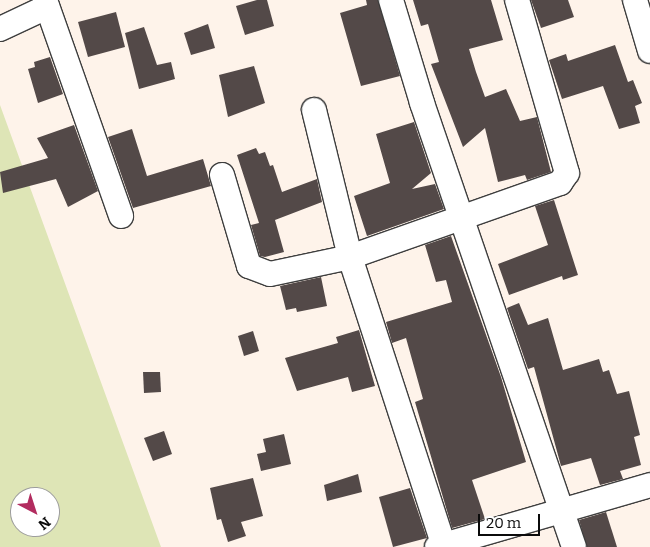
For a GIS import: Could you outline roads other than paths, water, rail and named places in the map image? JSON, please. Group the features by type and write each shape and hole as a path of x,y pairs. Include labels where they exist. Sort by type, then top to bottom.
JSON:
{"street":[{"path":"391,0 461,215 563,507 574,547"},
{"path":"222,175 249,266 270,274 350,256 461,215 560,183 566,173 516,0"},
{"path":"635,0 650,52"},
{"path":"0,29 46,3 121,216"},
{"path":"314,110 350,256 441,546 563,507 650,485"}]}
